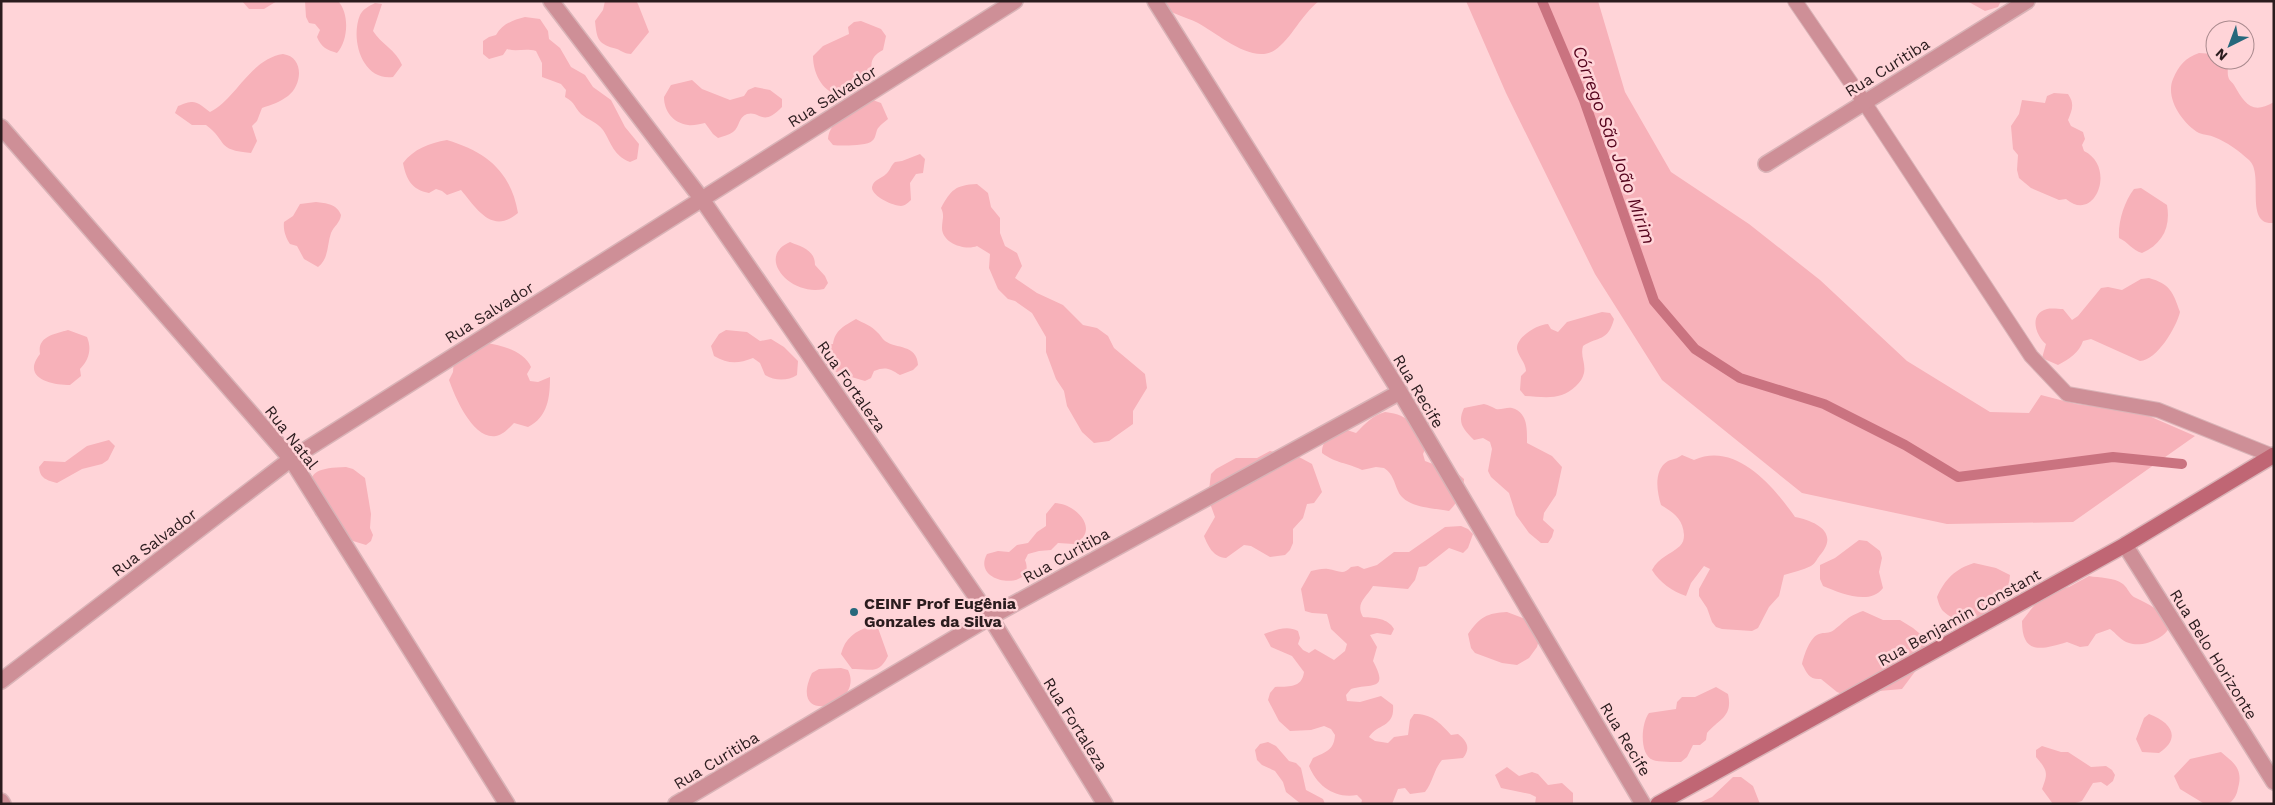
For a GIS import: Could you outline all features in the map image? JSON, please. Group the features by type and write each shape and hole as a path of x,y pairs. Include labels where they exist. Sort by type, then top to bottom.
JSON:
{"street":[{"name":"Rua Fortaleza","path":"551,1 701,198 990,617 1105,804"},
{"name":"Rua Salvador","path":"1,681 291,459 1015,1"},
{"name":"Rua Recife","path":"1155,1 1400,392 1643,804"},
{"name":"Rua Curitiba","path":"1766,164 2027,1"},
{"name":"Rua Natal","path":"1,127 291,459 507,804"},
{"name":"Rua Curitiba","path":"676,804 990,617 1400,392"},
{"name":"Rua Benjamin Constant","path":"1658,804 2125,545 2274,456"},
{"name":"Rua Belo Horizonte","path":"2125,545 2274,782"}],"lane":[{"path":"1795,1 1864,102 2031,356 2067,394 2158,410 2274,456"}],"shaded area":[{"path":"242,1 277,1 264,9 249,9"},
{"path":"305,1 338,1 342,6 346,27 341,48 337,53 330,51 320,43 317,37 320,30 315,24 309,23 306,17"},
{"path":"605,1 636,1 638,4 649,32 631,54 602,43 598,37 595,21 603,10"},
{"path":"1157,1 1319,1 1281,45 1266,54 1256,54 1235,46 1198,23 1167,9"},
{"path":"1466,1 1598,1 1625,92 1671,172 1749,224 1820,280 1907,361 1990,412 2029,413 2041,395 2076,404 2142,413 2195,436 2073,522 1947,524 1802,493 1662,380 1595,274 1506,93"},
{"path":"1967,1 2001,1 1998,7 1985,11"},
{"path":"375,3 382,4 373,31 396,55 402,65 393,77 382,76 373,72 366,65 358,46 357,25 360,15 364,9"},
{"path":"525,17 540,19 548,31 549,39 560,48 571,67 585,75 593,87 611,100 625,127 639,144 637,159 630,162 620,156 601,127 581,114 573,103 565,97 566,90 561,84 542,77 542,63 536,51 507,49 503,55 489,59 483,54 483,41 496,35 508,23"},
{"path":"861,21 881,29 886,36 883,50 873,59 871,65 873,73 865,83 851,93 842,95 834,93 821,83 814,66 813,56 823,46 849,34 848,27 854,22"},
{"path":"2199,53 2205,53 2205,70 2228,70 2229,79 2250,106 2260,108 2274,102 2274,223 2265,222 2259,216 2255,176 2249,160 2224,141 2199,133 2193,129 2181,117 2173,102 2171,86 2173,79 2180,66 2190,57"},
{"path":"283,54 295,60 298,66 299,72 296,86 288,96 279,102 262,108 257,121 252,126 257,141 251,153 232,150 223,144 206,125 192,125 175,113 178,106 188,102 198,103 210,112 228,98 261,63 271,57"},
{"path":"692,80 702,89 730,100 744,96 748,90 755,87 770,90 782,99 782,107 766,117 751,113 744,115 733,132 718,138 705,123 683,124 670,116 664,102 664,97 671,85"},
{"path":"2054,93 2068,94 2072,101 2072,107 2068,120 2071,126 2083,132 2085,139 2082,145 2084,151 2094,159 2099,169 2100,180 2098,190 2093,199 2086,204 2076,205 2066,199 2059,200 2031,188 2019,178 2017,170 2018,155 2013,149 2011,126 2019,114 2022,100 2045,103 2047,96"},
{"path":"867,98 881,103 888,119 878,129 874,139 869,143 860,145 833,145 828,139 829,132 833,126 843,115"},
{"path":"447,140 474,151 495,166 510,186 518,213 509,219 493,220 479,211 461,190 447,195 436,189 429,193 423,192 411,183 403,163 422,147"},
{"path":"920,154 925,159 923,173 916,174 910,183 910,201 897,206 875,194 872,187 873,184 887,173 895,162"},
{"path":"977,184 988,193 991,207 1000,218 1000,233 1005,246 1017,253 1022,266 1015,278 1037,293 1063,305 1083,325 1097,328 1108,336 1114,348 1145,374 1147,388 1133,411 1133,424 1109,441 1094,443 1082,432 1067,406 1064,391 1056,379 1046,352 1046,337 1032,313 1015,301 1008,299 998,289 989,268 990,254 977,246 955,245 943,233 941,208 948,197 959,187"},
{"path":"2141,188 2167,205 2168,213 2164,234 2155,245 2142,253 2119,238 2121,219 2130,194 2134,189"},
{"path":"316,202 334,206 341,215 331,233 324,260 318,267 304,259 297,246 290,244 285,234 284,225 284,222 293,216 300,204"},
{"path":"790,242 807,250 813,256 815,265 825,276 828,283 824,289 812,290 800,287 790,282 782,274 777,266 776,257 780,249"},
{"path":"2149,278 2162,283 2170,290 2180,312 2165,342 2153,355 2140,361 2091,339 2083,341 2070,358 2058,365 2042,358 2046,344 2039,336 2036,325 2037,315 2041,312 2047,309 2063,309 2072,320 2078,316 2101,288 2108,287 2122,290 2141,279"},
{"path":"1602,312 1610,313 1614,319 1612,326 1606,335 1583,346 1584,373 1577,384 1570,391 1558,396 1525,396 1520,390 1521,376 1526,371 1517,349 1520,340 1528,332 1544,325 1548,324 1551,329 1558,332 1567,322"},
{"path":"856,319 873,328 885,341 910,350 917,358 918,365 913,370 900,375 888,369 878,369 874,371 871,378 865,381 838,373 826,365 822,352 825,345 833,344 838,332"},
{"path":"68,330 87,337 89,341 89,354 86,362 80,369 81,376 70,385 47,382 36,374 34,369 35,362 40,354 41,343 48,337"},
{"path":"726,330 747,332 760,341 771,339 784,347 798,361 797,375 786,379 777,379 765,375 760,363 753,358 733,362 724,361 714,356 711,346 719,334"},
{"path":"487,343 499,345 524,357 531,367 527,374 530,381 538,382 550,377 548,399 544,412 535,423 528,427 514,423 501,434 496,436 488,435 473,425 460,406 449,380 453,372 454,358"},
{"path":"1484,404 1496,409 1512,408 1521,413 1526,422 1527,443 1552,456 1562,467 1556,495 1544,513 1543,520 1554,530 1548,543 1541,543 1529,533 1516,515 1509,493 1491,477 1488,471 1492,449 1490,442 1483,438 1474,440 1462,426 1461,418 1464,408"},
{"path":"1385,412 1401,416 1414,427 1426,447 1423,454 1425,461 1451,470 1464,479 1460,497 1449,511 1420,506 1407,501 1402,497 1391,476 1384,468 1376,467 1362,470 1332,459 1322,453 1324,444 1332,436 1344,429 1356,433 1366,423"},
{"path":"109,440 115,446 108,460 102,464 82,469 57,483 42,477 39,467 44,461 65,462 87,446"},
{"path":"1270,451 1299,457 1312,464 1322,492 1314,503 1307,504 1303,518 1293,529 1293,543 1285,555 1270,557 1251,546 1244,545 1226,558 1218,556 1209,547 1204,536 1215,517 1208,498 1211,474 1216,469 1236,458 1257,458"},
{"path":"1682,455 1694,460 1710,456 1725,457 1739,462 1765,481 1795,517 1810,521 1826,534 1826,546 1813,565 1784,575 1779,596 1769,607 1758,628 1752,631 1722,629 1716,627 1712,622 1707,608 1699,596 1699,589 1710,569 1704,566 1691,583 1686,596 1667,586 1652,570 1661,559 1680,546 1684,539 1680,521 1661,505 1657,482 1663,465"},
{"path":"346,467 353,469 365,478 371,514 370,528 373,535 371,541 366,545 353,541 340,525 326,523 315,515 311,484 315,473 332,468"},
{"path":"1055,503 1071,508 1083,519 1086,532 1082,539 1074,544 1058,543 1051,550 1028,554 1025,560 1026,570 1022,577 1014,580 1004,581 988,573 984,564 987,554 998,551 1009,552 1017,545 1028,543 1037,532 1046,526 1046,514"},
{"path":"1461,526 1473,534 1468,548 1463,553 1449,548 1426,566 1419,567 1415,580 1408,589 1373,586 1365,597 1360,608 1363,617 1385,621 1394,629 1391,635 1377,633 1370,635 1377,647 1373,661 1378,671 1379,682 1371,686 1351,689 1346,695 1347,701 1360,702 1381,696 1393,705 1393,712 1389,722 1369,737 1375,741 1388,743 1394,737 1408,735 1410,720 1414,714 1420,714 1435,720 1451,735 1458,734 1466,742 1467,751 1463,758 1442,760 1425,792 1410,794 1405,788 1398,789 1392,804 1361,804 1362,800 1357,795 1349,796 1334,793 1317,780 1309,766 1313,758 1331,748 1335,735 1331,729 1324,726 1311,730 1290,731 1279,721 1268,700 1270,693 1275,687 1297,684 1303,677 1304,672 1292,656 1271,647 1264,634 1281,629 1294,629 1298,631 1300,638 1298,644 1303,650 1309,653 1315,649 1334,660 1345,651 1347,644 1331,629 1327,614 1305,611 1301,589 1311,571 1326,569 1343,572 1351,567 1358,566 1364,569 1377,565 1394,552 1409,552 1445,527"},
{"path":"1859,540 1867,541 1880,551 1882,558 1879,572 1883,588 1871,596 1863,597 1846,594 1823,586 1820,579 1820,565 1835,558"},
{"path":"1974,563 1996,568 2010,575 2009,587 2004,598 1992,610 1975,618 1967,620 1958,619 1942,610 1937,597 1943,585 1951,576 1961,568"},
{"path":"2089,576 2111,579 2123,584 2134,597 2159,611 2171,623 2169,628 2160,637 2141,644 2126,642 2110,629 2096,634 2088,646 2080,647 2067,642 2041,648 2029,645 2025,640 2022,621 2036,603 2054,590 2069,587"},
{"path":"1863,611 1883,620 1900,620 1913,628 1925,638 1929,653 1902,689 1879,691 1857,700 1837,692 1821,679 1811,677 1802,664 1808,647 1816,636 1832,631 1850,617"},
{"path":"1507,612 1528,620 1539,640 1537,647 1529,658 1517,665 1502,663 1475,653 1471,648 1468,634 1484,617 1494,613"},
{"path":"871,626 878,628 888,656 877,669 852,669 841,654 843,648 848,639 860,630"},
{"path":"841,668 848,670 851,683 846,693 838,701 827,706 817,706 809,701 807,690 812,673 819,669"},
{"path":"1716,687 1728,694 1729,708 1724,716 1707,733 1706,740 1700,745 1693,745 1687,757 1681,762 1655,761 1648,757 1643,746 1643,731 1649,713 1676,709 1677,702 1682,697 1695,697"},
{"path":"2149,714 2163,721 2171,731 2170,742 2159,753 2142,752 2136,739 2144,718"},
{"path":"1268,742 1276,746 1289,761 1296,763 1301,768 1306,790 1323,799 1325,804 1301,804 1286,792 1283,782 1275,771 1262,765 1257,760 1255,750 1260,744"},
{"path":"2042,746 2061,752 2068,752 2091,767 2106,766 2115,775 2113,781 2107,786 2101,782 2093,783 2082,801 2072,804 2053,804 2042,789 2046,772 2036,757 2036,750"},
{"path":"2221,752 2233,762 2238,769 2240,778 2237,792 2231,802 2225,804 2203,803 2180,789 2174,776 2190,759"},
{"path":"1507,767 1519,776 1532,772 1538,774 1548,785 1562,783 1573,793 1573,804 1535,804 1536,797 1530,794 1501,788 1495,775"},
{"path":"1733,777 1741,777 1753,786 1760,804 1697,804 1712,797"}],"waterway":[{"name":"Córrego São João Mirim","path":"1542,1 1584,100 1654,301 1695,349 1740,378 1824,404 1905,445 1958,477 2113,457 2182,464"}],"place":[{"name":"CEINF Prof Eugênia Gonzales da Silva","path":"854,612"}]}
